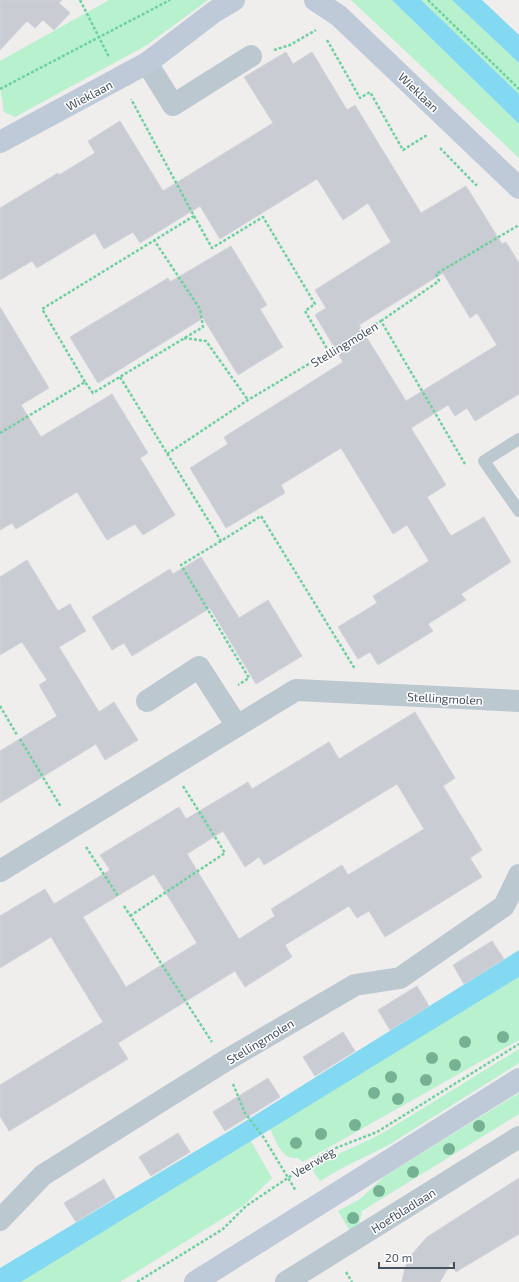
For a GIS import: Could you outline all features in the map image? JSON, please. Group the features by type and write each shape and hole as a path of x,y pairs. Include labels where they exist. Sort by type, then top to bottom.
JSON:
{"street":[{"name":"Wieklaan","path":"2,136 147,63 214,12 234,0"},
{"name":"Wieklaan","path":"315,0 339,16 519,188"},
{"path":"147,63 173,105 251,56"},
{"path":"147,701 199,667 237,726"},
{"name":"Stellingmolen","path":"0,871 296,690 519,702"},
{"name":"Stellingmolen","path":"0,1220 43,1175 225,1062 355,985 400,978 504,906 517,883 519,875"},
{"path":"195,1282 519,1079"},
{"name":"Hoefbladlaan","path":"286,1282 519,1137"}],"lane":[{"path":"519,438 484,461 519,511"}],"path":[{"path":"80,0 100,37 119,78 212,248 263,217 315,304 305,311 330,352"},
{"path":"0,90 170,0"},
{"path":"428,0 519,90"},
{"path":"251,56 290,45 320,27"},
{"path":"324,34 360,98 370,92 403,150 426,134 432,140"},
{"path":"437,146 476,185 480,181"},
{"path":"154,240 200,309 203,327 93,393 42,309 154,240 194,216"},
{"path":"381,322 439,281 436,274 519,227"},
{"name":"Stellingmolen","path":"168,454 248,400 381,322 468,469 484,461"},
{"path":"183,338 206,341 248,400"},
{"path":"120,376 221,541"},
{"path":"0,433 85,382"},
{"path":"218,696 249,678 181,565 261,516 371,694"},
{"path":"0,706 17,735"},
{"path":"130,916 226,854 170,766"},
{"path":"124,906 225,1062 244,1113 264,1138"},
{"name":"Veerweg","path":"137,1282 223,1229 246,1206 328,1151 377,1132 519,1044"}],"green space":[{"path":"109,0 208,0 147,45 15,117 4,112 0,87 0,61"},
{"path":"351,0 392,0 519,124 519,158"},
{"path":"421,0 452,0 519,63 519,94"},
{"path":"519,977 519,1040 303,1162 298,1158 287,1156 280,1149 270,1129"},
{"path":"519,1049 519,1063 387,1146 344,1167 320,1181 311,1168 386,1131"},
{"path":"519,1093 519,1114 362,1211 359,1225 350,1231 338,1211 360,1199 385,1176"},
{"path":"251,1141 272,1178 243,1206 120,1282 21,1282"}],"water":[{"path":"392,0 421,0 519,94 519,124"},
{"path":"452,0 482,0 519,35 519,63"},
{"path":"519,950 519,977 21,1282 0,1282 0,1268 241,1124"}],"building":[{"path":"0,0 62,0 59,3 70,13 54,30 43,20 35,28 27,21 0,50"},
{"path":"286,52 293,64 312,52 347,110 355,105 421,213 466,186 502,244 506,242 519,263 519,394 475,421 467,408 455,416 448,405 411,428 446,485 427,497 451,536 484,517 511,562 461,594 466,600 428,624 433,631 378,665 370,652 358,659 338,627 377,603 373,596 429,561 407,525 393,534 341,448 281,485 285,493 226,528 190,468 228,444 224,437 343,362 315,315 326,308 315,290 391,242 368,203 343,220 317,179 220,239 200,206 140,243 133,232 104,249 95,233 37,268 32,261 0,280 0,208 58,173 59,175 95,153 88,141 120,121 163,191 273,123 244,77","holes":["443,273 470,318 477,313 497,345 406,401 359,325"]},
{"path":"231,246 267,305 260,309 283,347 238,375 203,318 98,383 70,337 168,278 170,282"},
{"path":"0,307 49,388 21,405 41,437 112,394 148,453 140,458 175,515 143,535 135,524 107,540 77,492 16,529 12,523 0,530"},
{"path":"201,557 239,618 268,600 302,656 256,684 210,608 132,656 124,643 112,650 92,617 170,569 173,574"},
{"path":"27,560 58,611 70,604 86,631 59,647 99,712 114,702 138,740 105,760 96,744 0,803 0,751 57,716 39,685 47,680 22,642 0,655 0,577"},
{"path":"415,712 455,778 443,786 482,850 470,858 482,877 385,937 369,911 357,918 349,906 285,945 292,957 245,987 235,971 118,1043 128,1059 9,1131 0,1116 0,1085 103,1022 51,937 0,968 0,916 45,889 54,904 110,870 100,855 179,807 186,819 248,782 252,789 329,742 339,759","holes":["397,784 424,829 348,875 342,865 271,909 275,916 239,939 187,854 223,831 245,867 259,857 264,865","154,874 197,943 126,987 83,917"]},
{"path":"492,941 504,959 464,984 453,965"},
{"path":"417,986 429,1006 390,1030 378,1010"},
{"path":"343,1032 355,1051 315,1076 303,1057"},
{"path":"268,1078 280,1097 225,1131 213,1112"},
{"path":"178,1133 190,1152 151,1176 139,1157"},
{"path":"519,1178 519,1234 456,1272 451,1263 440,1282 402,1282 405,1267 413,1253 427,1237"},
{"path":"104,1179 115,1198 76,1222 64,1203"}]}
